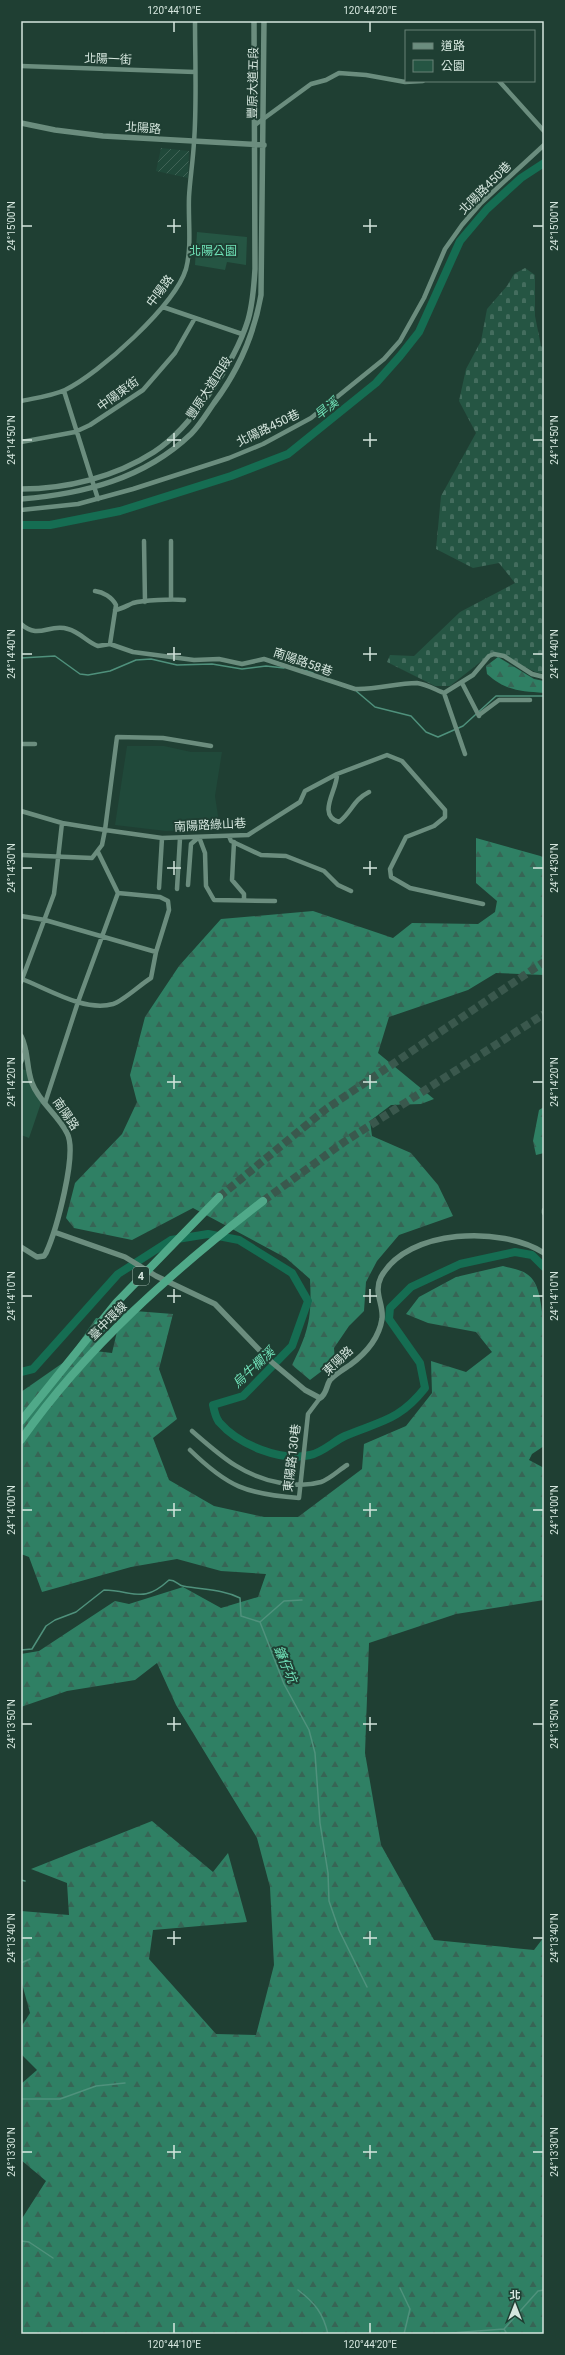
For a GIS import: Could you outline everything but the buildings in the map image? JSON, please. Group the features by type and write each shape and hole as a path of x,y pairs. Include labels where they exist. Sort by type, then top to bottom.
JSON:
{"highway":[{"name":"臺中環線","path":"21,1421 116,1303 219,1198"},
{"name":"臺中環線","path":"21,1440 41,1412 83,1363 133,1313 208,1244 263,1201"}],"street":[{"name":"中陽路","path":"21,401 64,391 81,382 112,358 163,307 180,283 188,259 189,196 194,142 195,21"},
{"name":"豐原大道五段","path":"254,21 256,145"},
{"name":"豐原大道五段","path":"264,21 264,145"},
{"name":"北陽一街","path":"21,66 195,72"},
{"path":"255,125 311,84 326,80 339,73 366,75 405,82"},
{"path":"500,82 544,131"},
{"name":"北陽路","path":"21,122 55,130 103,136 264,145"},
{"name":"豐原大道四段","path":"21,489 54,487 91,479 113,473 139,461 168,442 186,423 217,383 242,334 252,304 254,287 256,145"},
{"name":"豐原大道四段","path":"21,498 54,496 94,488 141,471 170,453 192,433 236,371 257,317 261,295 264,145"},
{"name":"北陽路450巷","path":"21,510 71,505 98,499 229,458 263,444 311,418 384,359 400,341 424,298 445,249 462,225 481,202 544,145"},
{"path":"163,307 242,334"},
{"name":"中陽東街","path":"21,442 75,432 90,425 143,390 175,353 195,318"},
{"path":"64,391 75,432 98,499"},
{"path":"144,541 145,602"},
{"path":"171,541 171,598"},
{"path":"95,590 114,600 115,610 110,644"},
{"path":"115,610 145,602 171,598 184,600"},
{"name":"南陽路58巷","path":"21,624 28,631 33,632 43,632 57,626 70,629 86,637 94,645 110,644 146,654 194,660 219,659 242,664 264,659 285,668 305,672 355,690 419,683 444,693"},
{"path":"465,754 444,693 473,675 489,656 494,654 504,656 532,674 544,677"},
{"path":"462,683 479,716 498,700 530,700"},
{"path":"21,855 92,858 98,852 102,846 105,830 117,737 163,738 211,746"},
{"path":"21,744 35,744"},
{"name":"南陽路綠山巷","path":"21,811 62,823 162,838 248,835 300,802 305,791 337,774 386,755 402,761 445,810 445,817 434,826 406,837 390,869 391,877 410,888 483,904"},
{"path":"337,774 338,781 328,808 328,814 332,820 339,822 347,816 358,797 369,792"},
{"path":"62,823 54,894 22,980 78,1002 93,1005 114,1004 151,978 156,952 169,910 168,901 160,897 118,893"},
{"path":"229,836 234,842 261,855 286,856 324,871 338,885 350,891"},
{"path":"188,885 191,844 199,837 205,853 206,886 214,900 275,901"},
{"path":"159,888 162,838"},
{"path":"177,889 180,838"},
{"path":"234,842 232,880 244,894 244,900"},
{"path":"45,1103 78,1002 118,893 98,852"},
{"path":"21,916 45,920 156,952"},
{"name":"南陽路","path":"21,1036 27,1048 32,1083 67,1132 72,1148 54,1232 46,1253 44,1256 38,1257 21,1247"},
{"path":"21,1062 27,1048"},
{"path":"54,1232 116,1254 163,1280 215,1304 280,1370 305,1390 320,1398"},
{"name":"東陽路","path":"320,1398 327,1390 330,1380 356,1360 378,1334 382,1316 377,1296 378,1288 386,1269 397,1258 424,1243 443,1237 510,1239 544,1253"},
{"name":"東陽路130巷","path":"190,1450 212,1470 242,1490 263,1495 299,1498 299,1486 308,1414 320,1398"},
{"path":"192,1431 218,1454 244,1473 265,1480 299,1486 322,1482 347,1465"}],"shaded area":[{"path":"161,148 189,151 188,178 156,171"},
{"path":"127,746 164,746 191,752 222,752 215,796 220,829 166,831 115,825"}],"green space":[{"name":"北陽公園","path":"197,232 247,237 246,265 227,262 225,270 195,265"},
{"path":"525,268 535,275 535,316 541,346 544,347 544,674 531,670 500,653 493,652 450,686 435,686 387,662 390,655 414,656 460,612 515,583 499,563 473,568 436,549 441,496 476,433 459,401 466,369 481,341 487,309 507,286 514,274"},
{"path":"498,657 534,679 544,681 544,693 514,689 494,680 487,674 486,666"},
{"path":"476,838 544,857 544,975 496,973 468,990 389,1017 378,1053 434,1099 421,1104 391,1105 370,1121 372,1136 411,1153 438,1185 453,1216 399,1235 377,1261 366,1282 364,1311 349,1326 334,1348 335,1361 310,1380 292,1365 306,1333 310,1314 310,1279 286,1258 193,1208 132,1240 74,1228 66,1218 75,1183 122,1134 137,1102 130,1075 145,1017 179,966 221,919 313,911 393,938 412,923 478,924 495,912 497,901 476,883"},
{"path":"21,1069 26,1070 41,1103 29,1138 21,1135"},
{"path":"544,1107 544,1153 536,1155 533,1141 539,1110"},
{"path":"503,1266 520,1270 533,1280 538,1292 542,1310 545,1359 544,1446 532,1454 529,1460 544,1468 544,1600 456,1614 369,1643 365,1753 381,1845 434,1940 534,1950 544,1937 544,2334 21,2334 21,2220 46,2181 21,2160 21,2084 37,2070 21,2054 21,2027 30,2013 21,1980 21,1911 69,1915 67,1883 31,1869 152,1821 213,1872 228,1853 247,1922 153,1930 149,1959 216,2034 256,2035 274,1965 270,1887 257,1838 176,1705 157,1663 135,1680 67,1691 21,1707 21,1654 39,1651 115,1601 129,1604 183,1587 221,1608 258,1597 266,1574 221,1571 177,1559 131,1567 42,1592 29,1557 21,1554 21,1392 67,1360 96,1318 110,1320 95,1351 112,1353 122,1310 173,1314 159,1369 177,1419 153,1438 169,1480 214,1506 264,1517 298,1517 362,1469 364,1444 406,1426 432,1393 431,1361 466,1372 492,1352 476,1332 428,1323 406,1314 419,1297 456,1277"}],"waterway":[{"name":"旱溪","path":"21,525 50,525 120,511 231,476 288,454 376,383 400,356 419,332 460,241 487,209 521,178 544,163"},
{"path":"21,658 55,656 80,674 88,675 110,671 136,660 151,659 177,665 212,664 242,669 266,666 284,668"},
{"path":"301,669 313,673"},
{"path":"355,690 375,707 411,716 426,732 438,737 463,726 496,696 544,696"},
{"name":"烏牛欄溪","path":"21,1372 33,1369 118,1274 171,1240 208,1234 239,1240 292,1273 308,1301 292,1346 243,1396 213,1405 215,1414 219,1422 227,1430 238,1438 261,1450 286,1456 299,1457 310,1455 319,1452 345,1436 379,1423 397,1414 416,1399 425,1388 420,1363 389,1319 390,1308 411,1287 460,1264 515,1252 532,1255 544,1267"},
{"name":"鐮仔坑","path":"21,1650 32,1649 46,1626 55,1620 76,1612 104,1590 145,1594 152,1592 169,1580 183,1586 219,1591 240,1598 241,1616 260,1622"},
{"path":"260,1622 284,1601 302,1600"},
{"name":"鐮仔坑","path":"260,1622 284,1684 309,1730 315,1753 320,1823 328,1873 329,1901 339,1930 367,1987"},
{"path":"21,1880 25,1881"},
{"path":"21,1963 30,1959"},
{"path":"21,2099 60,2099 96,2086 125,2083"},
{"path":"21,2241 29,2242 53,2258"},
{"path":"400,2288 410,2309 404,2334"},
{"path":"298,2290 318,2309 324,2320 328,2334"},
{"path":"504,2329 538,2291 544,2290"},
{"path":"438,2334 504,2329 507,2334"}],"tunnel":[{"path":"219,1197 326,1109 544,962"},
{"path":"263,1201 344,1142 544,1014"}]}
